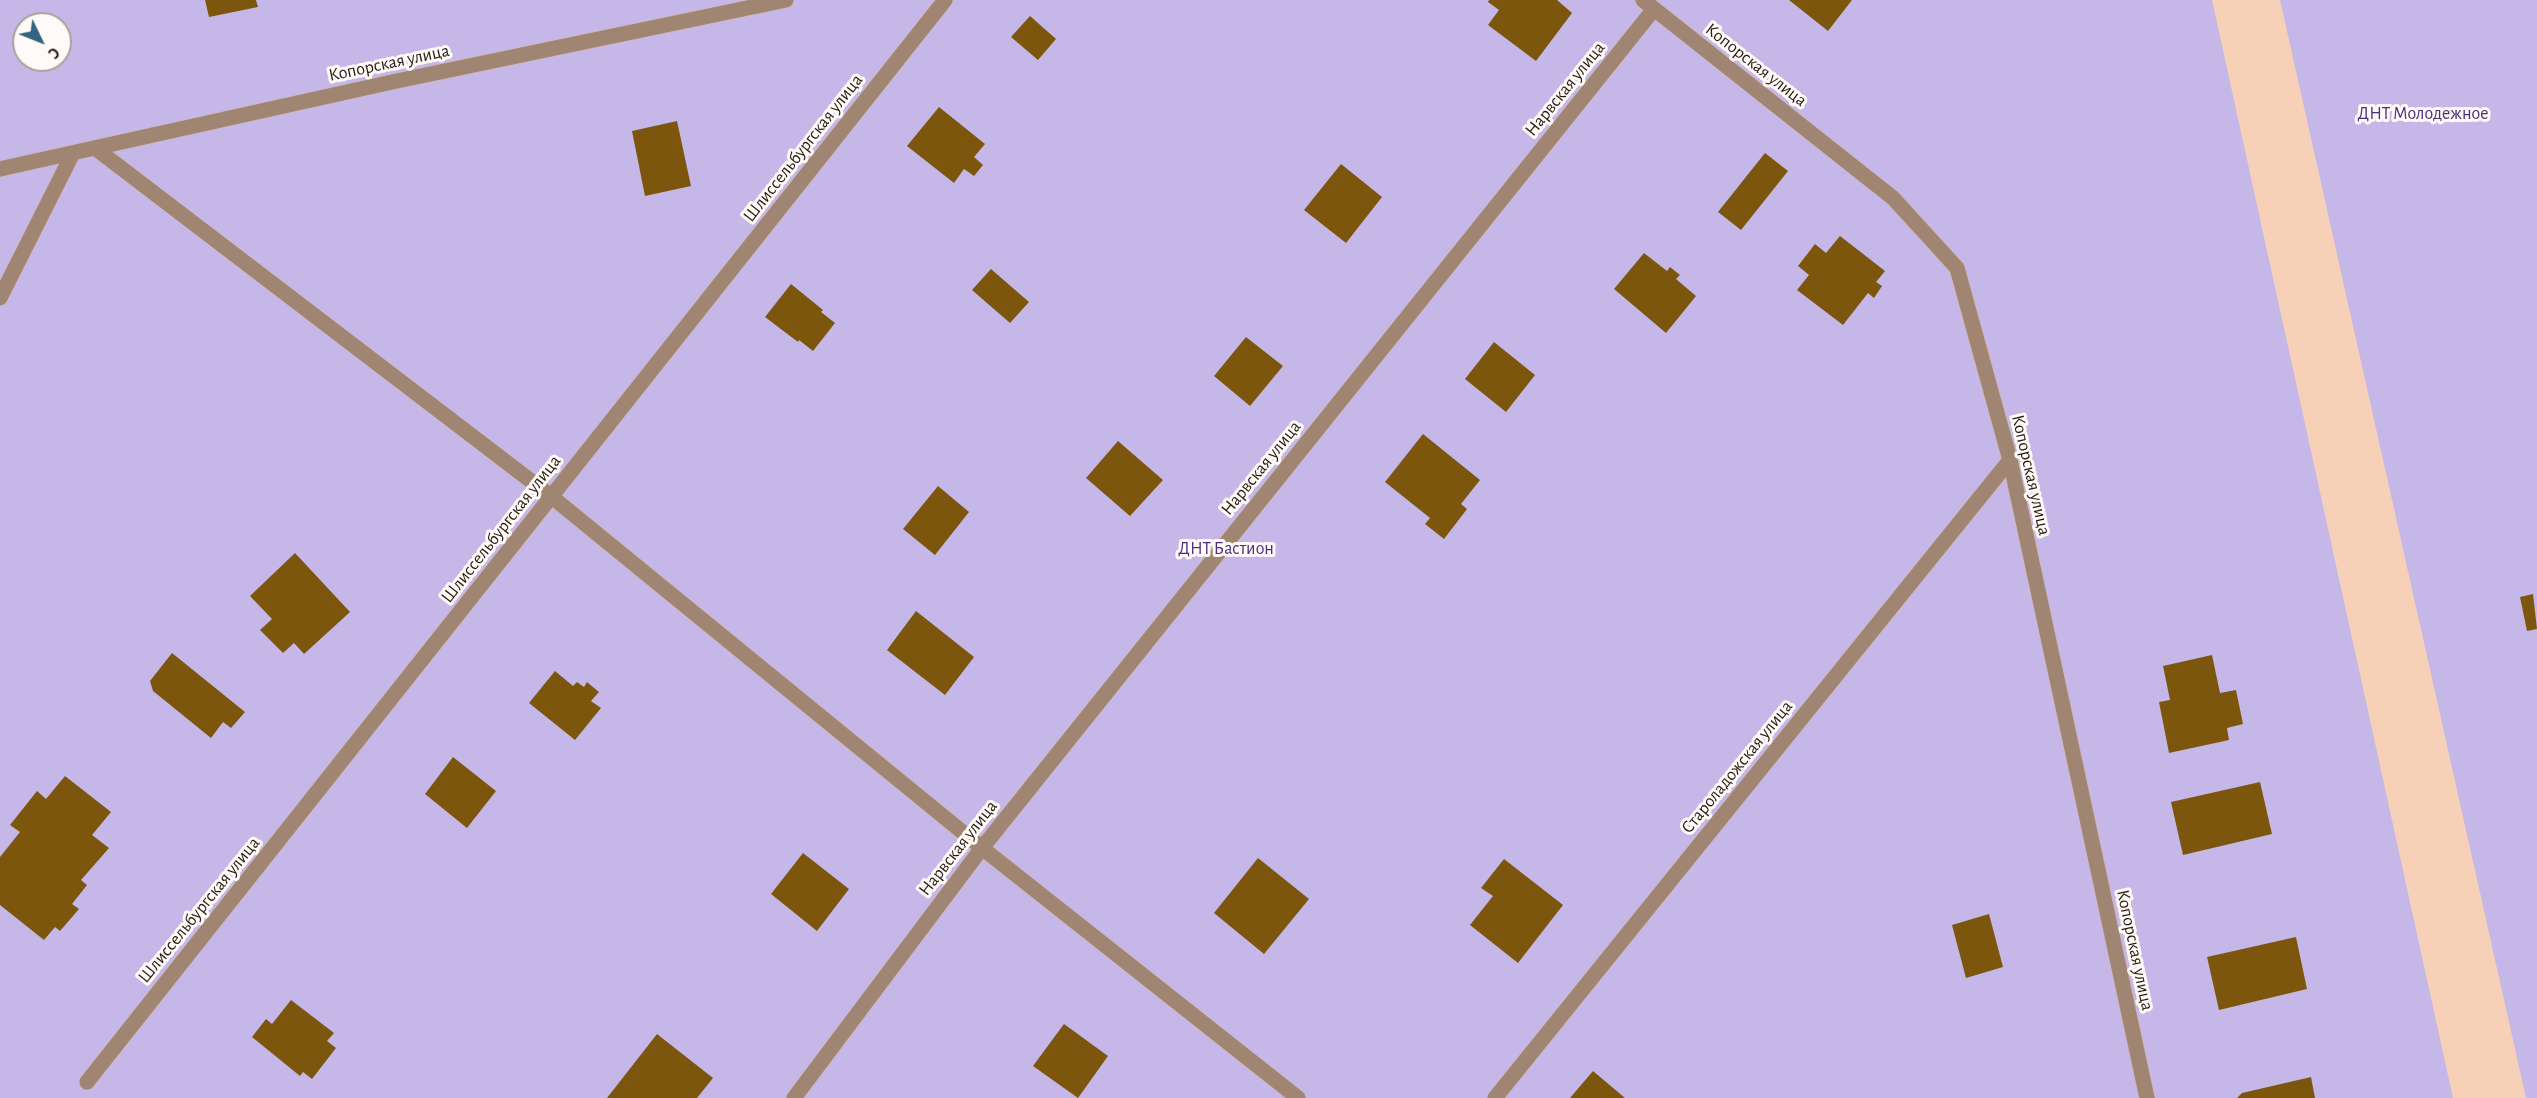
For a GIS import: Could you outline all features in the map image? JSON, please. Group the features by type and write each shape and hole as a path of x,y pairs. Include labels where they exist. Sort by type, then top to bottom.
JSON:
{"street":[{"name":"Копорская улица","path":"0,169 392,82 786,0"},
{"name":"Шлиссельбургская улица","path":"87,1082 945,0"},
{"name":"Копорская улица","path":"1648,4 1893,198 1957,268 2010,460 2147,1098"},
{"name":"Нарвская улица","path":"794,1098 982,848 1648,4"},
{"path":"95,148 552,497 982,848 1298,1098"},
{"path":"0,298 74,153"},
{"name":"Староладожская улица","path":"1495,1098 2010,460"}],"green space":[{"name":"ДНТ Бастион","path":"0,0 2212,0 2453,1098 0,1098"},
{"name":"ДНТ Молодежное","path":"2280,0 2537,0 2537,1098 2526,1098"}],"building":[{"path":"205,0 256,0 258,7 209,17"},
{"path":"1489,0 1557,0 1572,13 1536,61 1488,25 1499,10 1488,2"},
{"path":"1789,0 1852,0 1828,31"},
{"path":"1030,16 1056,39 1038,60 1011,37"},
{"path":"939,107 985,144 974,157 983,165 974,176 964,169 954,183 907,146"},
{"path":"677,121 691,186 645,196 632,131"},
{"path":"1765,153 1788,171 1741,230 1718,212"},
{"path":"1341,164 1382,197 1346,243 1304,210"},
{"path":"1840,236 1885,271 1876,282 1882,286 1874,298 1868,293 1843,325 1797,290 1809,275 1798,266 1815,244 1826,253"},
{"path":"1644,253 1667,271 1670,267 1680,275 1676,279 1696,296 1666,333 1614,289"},
{"path":"991,269 1029,302 1010,323 972,290"},
{"path":"791,284 835,323 813,351 765,317"},
{"path":"1246,337 1283,366 1250,406 1214,376"},
{"path":"1494,342 1535,375 1506,412 1465,379"},
{"path":"1423,434 1480,480 1461,504 1467,509 1444,539 1425,524 1430,518 1385,482"},
{"path":"1118,441 1163,480 1130,516 1086,478"},
{"path":"938,486 969,512 935,555 903,529"},
{"path":"295,553 350,612 304,654 294,643 283,653 260,630 272,619 250,596"},
{"path":"2533,594 2537,629 2527,631 2520,597"},
{"path":"916,611 974,657 945,695 887,650"},
{"path":"172,653 245,712 231,728 223,722 211,738 153,691 150,681"},
{"path":"2212,655 2220,693 2236,690 2243,724 2227,728 2229,740 2169,753 2159,702 2170,700 2163,666"},
{"path":"555,671 573,686 577,682 584,687 587,682 599,692 591,701 601,708 575,740 529,703"},
{"path":"453,757 496,791 467,828 425,794"},
{"path":"65,776 111,812 92,835 109,848 81,880 87,885 72,904 79,909 60,931 55,927 44,940 0,905 0,857 20,832 10,825 37,791 46,799"},
{"path":"2260,782 2272,834 2183,855 2171,802"},
{"path":"803,853 849,889 817,931 771,894"},
{"path":"1258,858 1309,899 1264,954 1214,913"},
{"path":"1504,859 1563,905 1518,963 1470,925 1493,896 1481,888"},
{"path":"1989,914 2003,967 1966,978 1952,925"},
{"path":"2296,937 2307,989 2219,1010 2207,957"},
{"path":"291,1000 334,1033 327,1041 336,1048 312,1079 303,1072 300,1076 252,1037 266,1019 272,1024"},
{"path":"1064,1024 1108,1056 1078,1098 1033,1066"},
{"path":"657,1034 713,1078 697,1098 607,1098"},
{"path":"1593,1071 1625,1098 1570,1098"},
{"path":"2311,1077 2315,1098 2237,1098 2242,1093"}]}
